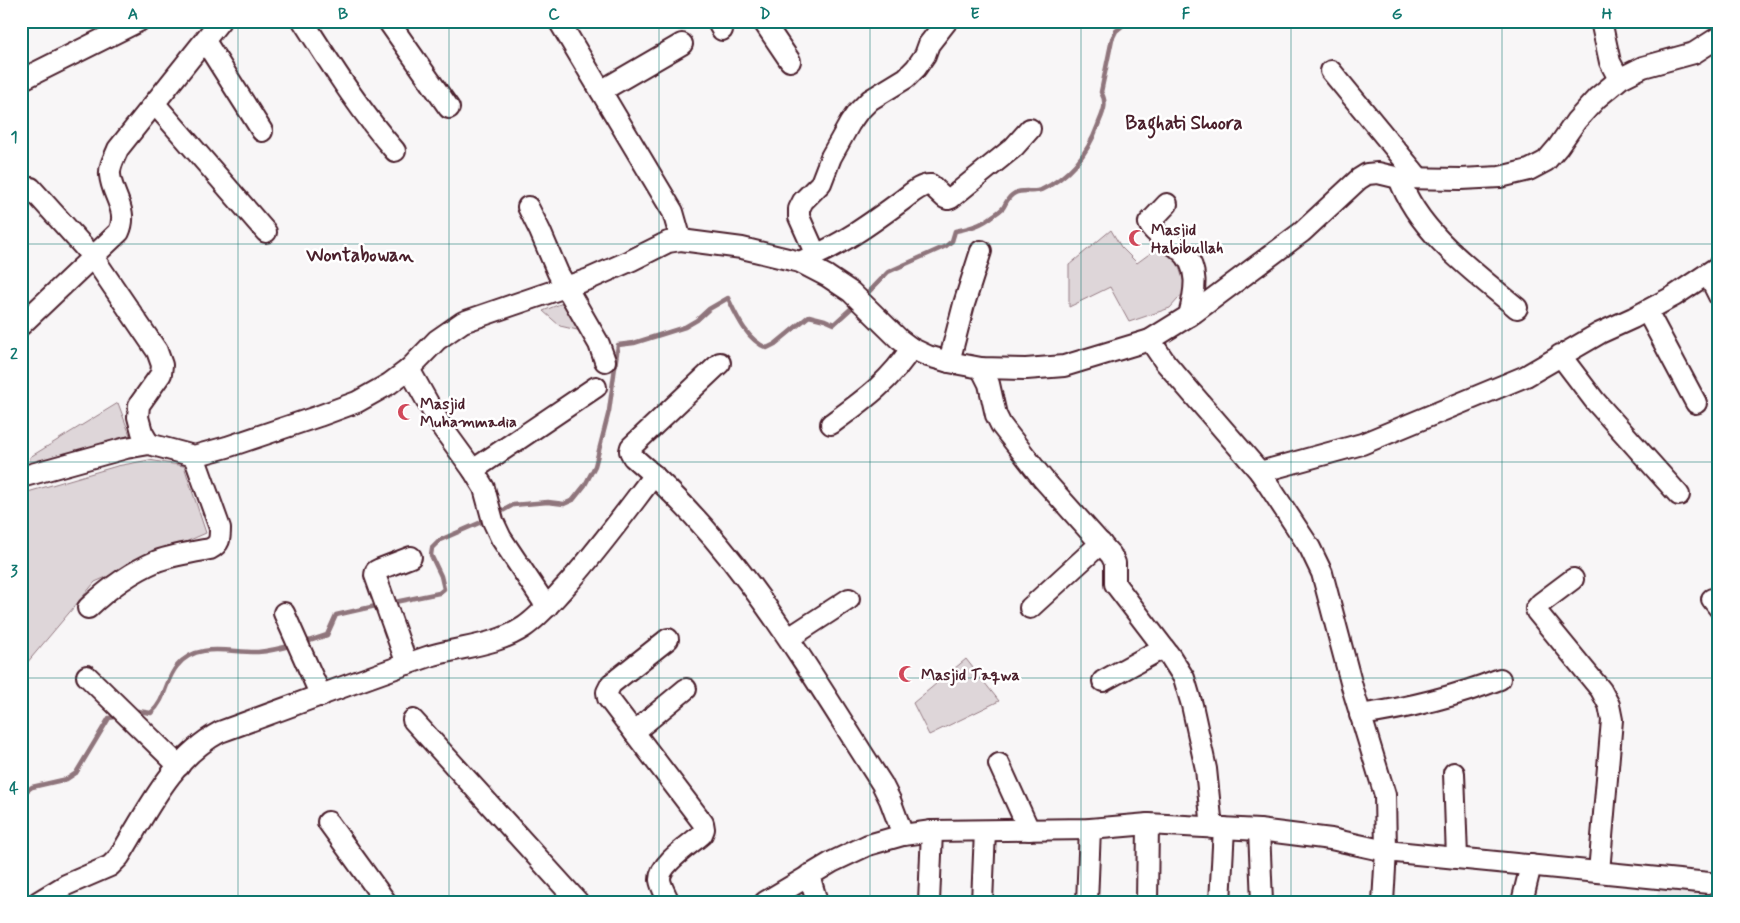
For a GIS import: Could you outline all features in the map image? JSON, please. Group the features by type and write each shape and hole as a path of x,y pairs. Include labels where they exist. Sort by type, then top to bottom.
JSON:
{"street":[{"path":"21,80 139,21"},
{"path":"21,325 119,232 123,224 123,215 110,174 113,159 118,149 220,21"},
{"path":"302,21 357,103 395,151"},
{"path":"388,21 449,108"},
{"path":"559,21 673,212 681,240"},
{"path":"763,21 790,61"},
{"path":"946,21 929,44 925,55 916,68 906,78 870,100 850,123 831,157 821,183 803,201 799,209 799,217 808,258 826,276 860,300 899,339 911,348 948,362 981,368 1026,369 1064,366 1150,340 1190,316 1302,232 1359,179 1367,174 1378,172 1399,178 1461,180 1500,177 1529,170 1546,161 1576,121 1597,98 1619,79 1642,67 1694,53 1719,37"},
{"path":"1601,21 1610,62 1619,79"},
{"path":"1713,21 1719,29"},
{"path":"205,41 262,131"},
{"path":"601,91 682,44"},
{"path":"1331,71 1419,178"},
{"path":"155,104 266,232"},
{"path":"21,477 126,448 149,444 194,456 273,432 357,402 389,384 409,369 437,340 463,322 589,278 668,242 681,240 808,258 882,216 922,186 931,185 945,198 951,198 1014,147 1030,129"},
{"path":"1399,178 1414,209 1442,243 1517,308"},
{"path":"31,188 93,258 157,351 162,365 161,374 139,405 138,416 142,432 149,444"},
{"path":"1167,204 1149,223 1151,228 1158,234 1179,248 1191,263 1195,275 1195,290 1190,316"},
{"path":"528,207 553,264 598,344 605,361"},
{"path":"948,362 981,250"},
{"path":"1260,472 1362,444 1387,435 1526,376 1600,333 1674,296 1713,270 1719,296"},
{"path":"1647,311 1696,403"},
{"path":"1150,340 1165,362 1260,472 1310,548 1322,573 1360,715 1385,795 1386,851 1383,902"},
{"path":"831,424 880,386 903,361 911,348"},
{"path":"1560,355 1595,400 1679,496"},
{"path":"720,363 632,447 630,452 705,527 756,591 789,638 882,784 903,835"},
{"path":"981,368 989,384 996,415 1001,425 1043,479 1111,556 1114,563 1115,584 1164,648 1184,678 1192,705 1218,828 1220,902"},
{"path":"409,369 441,426 484,488 501,538 547,607"},
{"path":"473,470 596,387"},
{"path":"88,608 104,593 135,572 157,561 210,549 217,545 220,539 220,528 194,456"},
{"path":"38,902 66,885 110,866 119,857 152,800 179,766 206,740 220,732 407,664 456,648 512,634 537,617 604,541 654,475"},
{"path":"1030,608 1101,543"},
{"path":"407,664 375,576 376,571 411,557"},
{"path":"1573,579 1540,603 1536,609 1601,690 1609,706 1612,720 1599,872"},
{"path":"789,638 849,599"},
{"path":"284,613 321,696"},
{"path":"668,639 611,684 606,692 608,698 703,824 702,834 666,865 662,872 660,879 669,902"},
{"path":"1103,681 1164,648"},
{"path":"87,676 179,766"},
{"path":"1360,715 1404,708 1445,698 1500,679"},
{"path":"634,732 686,689"},
{"path":"413,720 578,902"},
{"path":"999,764 1030,830"},
{"path":"1454,773 1457,858"},
{"path":"328,822 386,902"},
{"path":"765,902 809,875 868,845 903,835 932,831 1090,829 1148,824 1259,830 1332,839 1386,851 1719,884"},
{"path":"1148,824 1148,902"},
{"path":"1087,902 1090,829"},
{"path":"1259,830 1262,902"},
{"path":"929,902 932,831"},
{"path":"982,902 985,831"},
{"path":"1522,902 1531,865"},
{"path":"809,875 817,902"}],"shaded area":[{"path":"1111,230 1121,247 1137,263 1163,244 1172,254 1186,290 1170,308 1129,322 1110,287 1069,307 1069,265"},
{"path":"565,302 586,332 560,326 543,311"},
{"path":"118,403 130,435 30,470 30,457"},
{"path":"149,460 184,466 206,533 95,582 21,670 21,494 117,466"},
{"path":"966,659 999,701 929,735 913,703"},
{"path":"1661,883 1719,889 1719,902 1654,902"}],"waterway":[{"path":"864,297 888,272 946,246 952,241 955,231 981,224 1003,208 1012,195 1021,191 1041,190 1069,171 1089,145 1102,116 1104,100 1101,92 1112,39 1116,31 1128,21"},
{"path":"497,514 513,505 548,502 564,504 573,500 585,485 595,466 609,411 618,345 634,343 685,327 697,320 709,309 728,298 748,334 767,348 775,344 809,316 834,324 856,304"},
{"path":"390,603 439,593 444,589 441,576 431,555 432,548 440,540 486,520"},
{"path":"303,643 327,635 336,615 380,605"},
{"path":"132,712 151,713 160,702 170,677 177,666 194,653 215,650 258,652 293,645"},
{"path":"21,795 32,787 67,779 76,773 109,718 120,716"}],"place":[{"name":"Masjid Habibullah","path":"1137,238"},
{"name":"Masjid Muhammadia","path":"406,412"},
{"name":"Masjid Taqwa","path":"907,674"}],"district":[{"name":"Baghati Shoora","path":"1184,122"},
{"name":"Wontabowan","path":"360,254"}]}
